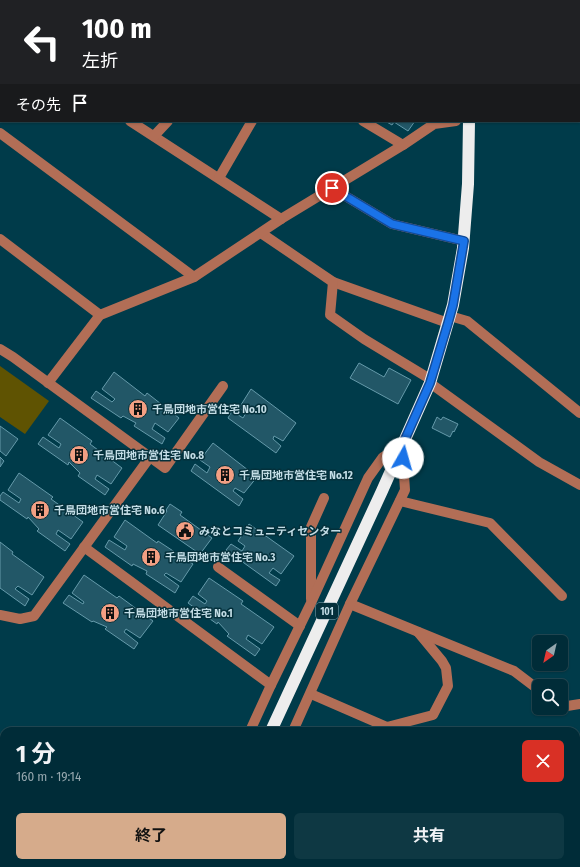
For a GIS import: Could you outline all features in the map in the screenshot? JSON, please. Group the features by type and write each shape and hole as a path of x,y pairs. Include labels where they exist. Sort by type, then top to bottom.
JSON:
{"highway":[{"name":"101","path":"273,727 382,491 430,381 449,320 464,241 468,184 469,122"}],"street":[{"path":"132,122 281,219"},
{"path":"154,136 167,122"},
{"path":"219,178 251,122"},
{"path":"365,122 403,145"},
{"path":"48,383 100,315 194,277 281,219 403,145 434,124 449,122"},
{"path":"0,133 194,277"},
{"path":"332,188 392,224 464,241"},
{"path":"261,232 333,282 449,320 467,321 580,413"},
{"path":"0,239 100,315"},
{"path":"333,282 330,315 364,339 430,381 539,462 580,485"},
{"path":"0,349 165,468 223,386"},
{"path":"252,727 368,478 383,457 402,446 405,490 350,604 295,727"},
{"path":"0,615 20,619 34,616 150,457"},
{"path":"311,603 311,527 324,498"},
{"path":"400,501 490,523 562,596"},
{"path":"84,547 271,685"},
{"path":"218,567 300,626"},
{"path":"350,604 514,671 532,685"},
{"path":"311,694 387,727 433,715 448,686 446,668 418,632"},
{"path":"568,706 580,704"}],"shaded area":[{"path":"0,366 49,401 25,434 0,417"}],"building":[{"path":"387,122 394,122 392,125"},
{"path":"394,122 414,122 408,131"},
{"path":"359,363 384,377 389,368 411,380 398,404 350,378"},
{"name":"千鳥団地市営住宅 No.10","path":"114,372 145,396 147,393 179,418 168,432 155,423 152,429 165,438 162,444 134,426 136,423 123,416 121,418 91,398 96,391 112,402 115,399 102,389"},
{"path":"251,389 296,423 283,441 274,436 273,439 281,446 276,453 228,418 232,411 243,418 246,413 239,408"},
{"path":"437,417 441,420 443,417 458,424 450,437 432,428"},
{"name":"千鳥団地市営住宅 No.8","path":"60,418 92,441 90,444 122,468 111,484 97,475 95,479 109,489 105,495 78,476 80,473 69,462 68,465 38,444 43,437 59,448 61,444 48,435"},
{"path":"0,426 18,439 6,456 0,451"},
{"name":"千鳥団地市営住宅 No.12","path":"213,443 257,477 244,493 235,488 233,491 243,499 239,506 191,471 195,464 207,473 210,467 200,460"},
{"path":"0,457 4,461 0,467"},
{"name":"千鳥団地市営住宅 No.6","path":"19,473 53,497 51,499 83,522 71,539 58,530 56,534 70,544 65,551 37,531 39,529 28,517 27,519 0,500 0,496 3,492 19,503 21,499 8,490"},
{"name":"みなとコミュニティセンター","path":"170,504 182,512 180,515 212,538 200,554 158,525"},
{"name":"千鳥団地市営住宅 No.3","path":"125,520 157,543 158,541 193,564 181,582 166,573 164,575 179,586 175,593 146,574 147,571 133,564 132,566 105,547 109,540 125,550 127,546 114,537"},
{"path":"249,524 294,556 281,574 273,568 269,573 280,580 276,586 226,550 231,544 242,551 245,546 238,541"},
{"path":"0,542 13,552 12,554 44,577 32,595 18,586 15,589 29,599 25,606 0,588"},
{"name":"千鳥団地市営住宅 No.1","path":"84,575 117,598 119,596 153,621 140,638 126,629 124,632 138,643 134,649 105,629 107,627 93,621 92,622 63,603 69,595 83,604 84,602 72,593"},
{"path":"209,578 243,601 241,604 274,627 262,644 248,635 246,639 260,649 255,656 227,636 229,634 218,622 217,624 188,603 193,596 205,604 207,601 198,594"}],"place":[{"name":"千鳥団地市営住宅 No.10","path":"138,409"},
{"name":"千鳥団地市営住宅 No.8","path":"79,455"},
{"name":"千鳥団地市営住宅 No.12","path":"225,475"},
{"name":"千鳥団地市営住宅 No.6","path":"40,510"},
{"name":"みなとコミュニティセンター","path":"185,531"},
{"name":"千鳥団地市営住宅 No.3","path":"151,557"},
{"name":"千鳥団地市営住宅 No.1","path":"110,613"}],"route":[{"path":"332,188 392,224 464,241 453,305 448,323 430,383 402,446 403,458"}]}
